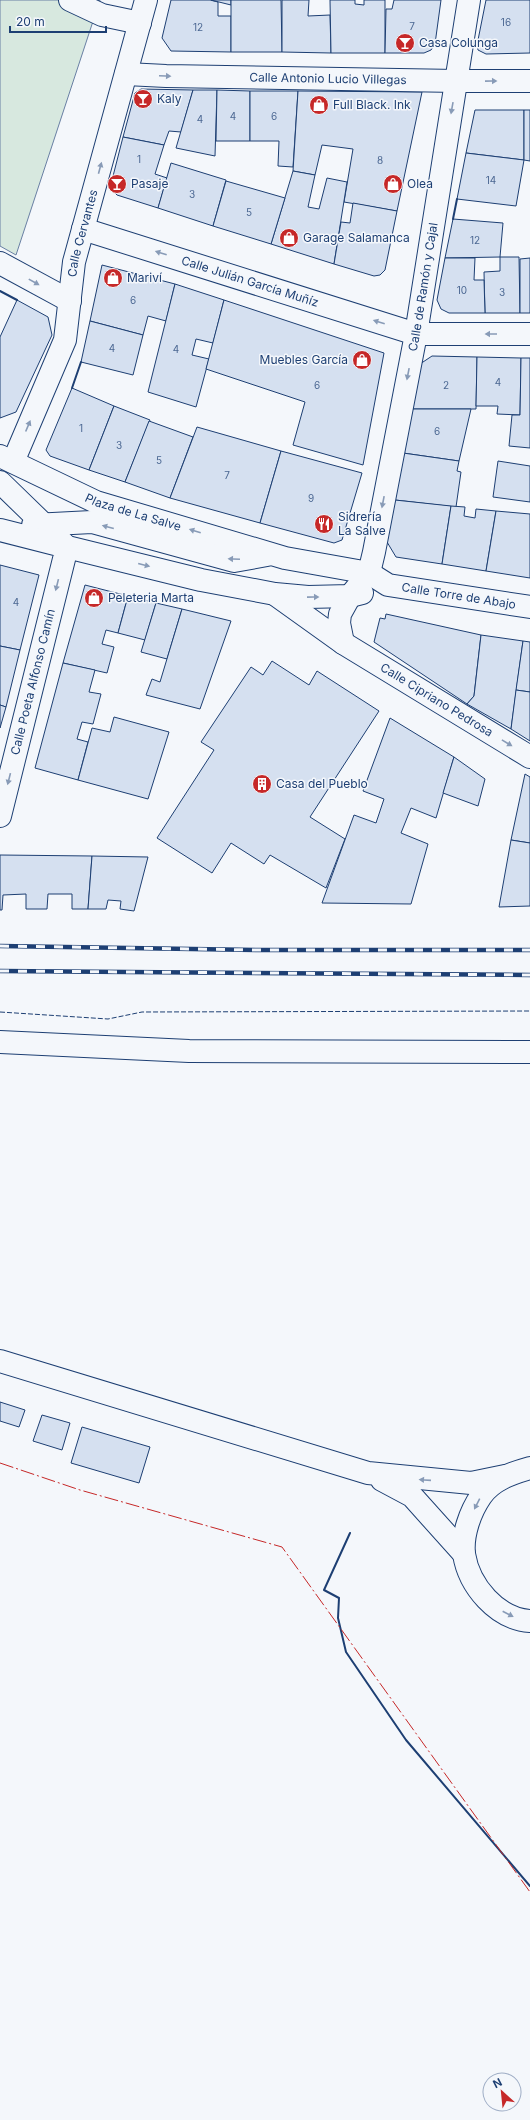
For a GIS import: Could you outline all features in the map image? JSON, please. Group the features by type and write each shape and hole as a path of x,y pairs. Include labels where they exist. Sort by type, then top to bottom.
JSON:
{"street":[{"path":"70,0 102,15 140,23"},
{"name":"Calle Cervantes","path":"6,459 65,340 74,262 146,0"},
{"name":"Calle de Ramón y Cajal","path":"369,574 416,334 469,0"},
{"name":"Calle Antonio Lucio Villegas","path":"126,74 457,81 530,81"},
{"name":"Calle Julián García Muñíz","path":"83,229 416,334 530,334"},
{"path":"0,263 70,301"},
{"name":"Plaza de La Salve","path":"6,459 96,502 272,554 369,574 388,585"},
{"path":"0,482 67,547"},
{"name":"Plaza de La Salve","path":"0,530 42,523 92,522 234,561 272,554"},
{"name":"Plaza de La Salve","path":"0,530 202,580 275,594 308,597 350,596 388,585"},
{"name":"Calle Poeta Alfonso Camín","path":"0,816 67,547"},
{"path":"343,643 339,623 340,614 350,596 369,574"},
{"name":"Calle Torre de Abajo","path":"388,585 530,607"},
{"name":"Plaza de La Salve","path":"275,594 343,643"},
{"name":"Calle Cipriano Pedrosa","path":"343,643 530,757"},
{"path":"0,1042 189,1051 530,1052"},
{"path":"0,1361 368,1473 412,1496 464,1554"},
{"path":"368,1473 471,1483 505,1476 530,1468"},
{"path":"505,1476 481,1495 467,1523 464,1554 473,1583 493,1606 521,1621 530,1622"}],"shaded area":[{"path":"0,0 100,0 16,255 0,246"}],"building":[{"path":"171,0 210,0 218,2 218,16 231,16 231,52 171,51 162,38"},
{"path":"211,0 231,0 231,5"},
{"path":"231,0 281,0 282,52 231,52"},
{"path":"282,0 309,0 308,16 330,15 331,53 282,52"},
{"path":"330,0 355,0 355,4 364,5 364,0 385,0 385,53 331,53"},
{"path":"394,0 441,0 435,44 431,50 424,53 385,53 386,9 392,9"},
{"path":"486,0 530,0 530,53 486,54 478,50 477,45"},
{"path":"141,89 193,90 181,132 169,131 164,145 123,137 135,93"},
{"path":"193,90 217,90 215,156 176,148"},
{"path":"217,90 250,91 250,141 216,141"},
{"path":"250,91 298,91 293,167 278,166 279,141 250,141"},
{"path":"298,91 422,92 397,211 344,202 353,149 322,145 315,175 293,171"},
{"path":"475,110 524,110 524,160 466,153"},
{"path":"524,110 530,110 530,161 524,160"},
{"path":"123,137 164,145 155,174 167,178 158,208 117,195 112,190 111,184"},
{"path":"466,153 524,160 516,206 457,199"},
{"path":"171,163 226,180 213,226 158,208"},
{"path":"293,171 315,175 308,207 319,209 327,178 347,182 334,264 271,244"},
{"path":"226,181 285,198 271,244 213,226"},
{"path":"353,203 397,211 385,270 380,275 374,276 334,264 341,222 350,223"},
{"path":"453,219 503,223 500,257 445,258"},
{"path":"500,257 519,257 520,313 485,313 484,272 500,271"},
{"path":"445,258 475,258 474,280 484,280 485,313 449,313 441,309 437,300"},
{"path":"530,258 530,313 520,313 520,259"},
{"path":"102,265 175,284 166,321 148,316 143,335 90,321"},
{"path":"175,284 224,300 213,343 196,339 192,355 209,359 196,407 148,392"},
{"path":"17,300 48,317 52,335 16,412 0,418 0,337"},
{"path":"224,300 384,353 363,465 293,445 305,402 206,369"},
{"path":"90,321 143,335 133,375 81,362"},
{"path":"432,356 477,357 476,409 412,409 420,364"},
{"path":"477,357 521,358 520,415 497,414 498,406 476,406"},
{"path":"521,358 530,358 530,448 509,446 512,415 520,415"},
{"path":"72,388 114,406 89,470 50,456 46,450"},
{"path":"114,406 150,420 125,482 89,470"},
{"path":"412,409 471,409 459,461 403,453"},
{"path":"149,421 193,437 170,498 125,482"},
{"path":"197,427 281,451 260,523 170,498"},
{"path":"281,451 362,473 342,540 334,543 260,523"},
{"path":"403,453 459,461 457,471 461,472 456,507 395,500"},
{"path":"498,461 530,466 530,502 493,497"},
{"path":"395,500 451,506 442,564 396,557 387,542"},
{"path":"451,506 465,507 464,516 475,518 476,509 496,511 486,571 442,564"},
{"path":"496,511 530,514 530,578 486,571"},
{"path":"0,565 39,575 20,650 0,646"},
{"path":"85,585 128,596 118,633 106,630 102,644 114,647 107,673 63,663"},
{"path":"128,596 156,603 145,640 118,633"},
{"path":"156,603 182,609 167,659 141,652"},
{"path":"182,609 231,621 200,709 146,695 152,679 160,682"},
{"path":"386,614 481,635 474,696 467,704 374,642 380,618 385,619"},
{"path":"481,635 523,641 511,729 467,704 474,696"},
{"path":"523,641 530,642 530,692 516,690"},
{"path":"0,646 20,650 6,707 0,705"},
{"name":"Casa del Pueblo","path":"272,661 309,685 317,671 379,711 310,817 345,839 326,888 270,855 264,864 231,843 212,873 157,838 214,750 201,742 251,667 263,675"},
{"path":"63,663 95,670 89,692 101,694 93,724 82,722 77,739 88,742 78,780 35,768"},
{"path":"516,690 530,692 530,741 511,729"},
{"path":"0,705 6,707 0,728"},
{"path":"114,717 169,732 148,799 78,780 92,728 110,732"},
{"path":"390,718 454,757 436,818 411,808 401,833 428,844 411,904 322,903 354,815 376,823 384,799 363,791"},
{"path":"454,757 485,779 478,806 443,793"},
{"path":"525,774 530,777 530,843 511,840"},
{"path":"511,840 530,843 530,906 499,907"},
{"path":"0,855 92,856 88,909 72,909 72,894 48,894 47,909 26,909 26,894 3,895 2,910 0,910"},
{"path":"92,856 148,857 134,911 120,909 121,901 108,900 106,909 88,909"},
{"path":"0,1402 25,1410 19,1427 0,1421"},
{"path":"42,1415 70,1423 62,1450 33,1441"},
{"path":"82,1427 150,1447 139,1483 71,1463"}],"railway":[{"path":"0,946 257,950 530,950"},
{"path":"0,971 530,975"}],"fence":[{"path":"0,1012 108,1019 142,1012 530,1011"}],"wall":[{"path":"453,219 457,199"},
{"path":"0,291 17,300"},
{"path":"72,388 81,362"},
{"path":"350,1533 324,1590 339,1598 338,1618 346,1652 406,1740 530,1886"}],"power":[{"path":"0,1463 80,1490 282,1547 530,1892"}],"place":[{"name":"Casa Colunga","path":"405,43"},
{"name":"Kaly","path":"143,99"},
{"name":"Full Black. Ink","path":"319,105"},
{"name":"Pasaje","path":"117,184"},
{"name":"Olea","path":"393,184"},
{"name":"Garage Salamanca","path":"289,238"},
{"name":"Mariví","path":"113,278"},
{"name":"Muebles García","path":"362,360"},
{"name":"Sidrería La Salve","path":"324,524"},
{"name":"Peleteria Marta","path":"94,598"},
{"name":"Casa del Pueblo","path":"262,784"}]}
